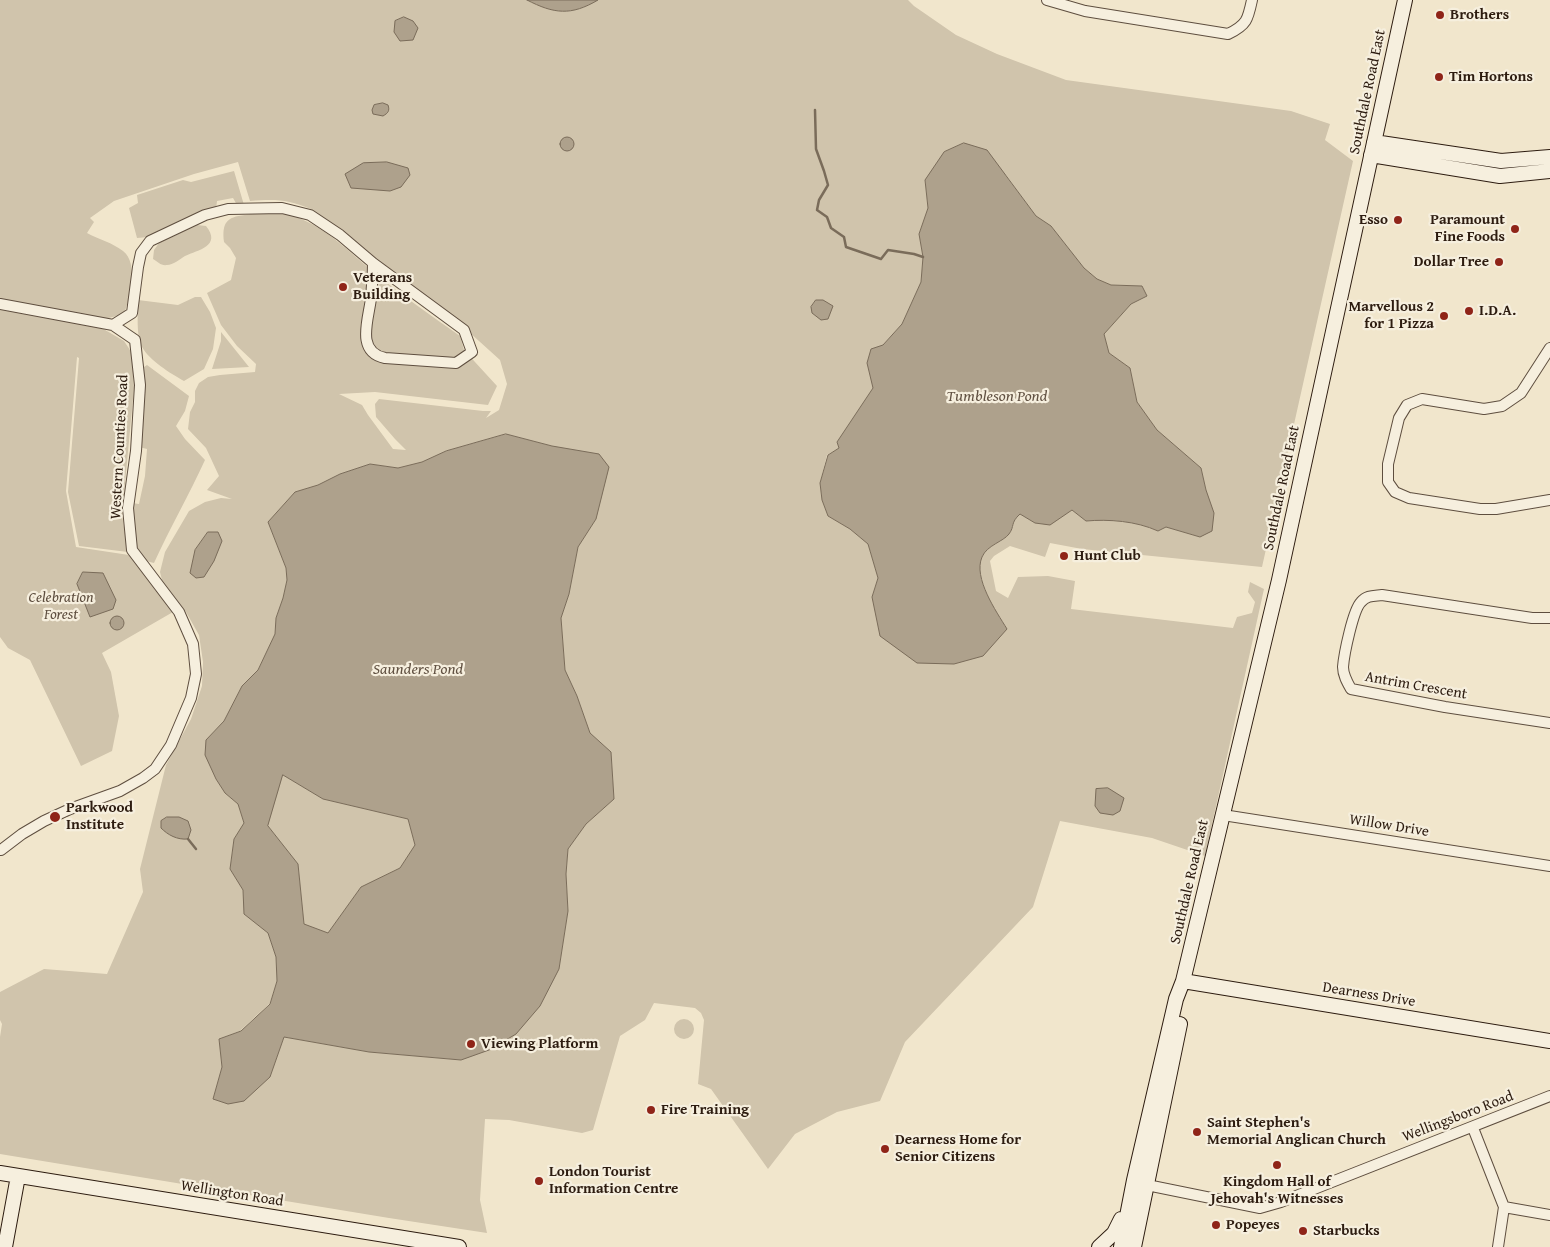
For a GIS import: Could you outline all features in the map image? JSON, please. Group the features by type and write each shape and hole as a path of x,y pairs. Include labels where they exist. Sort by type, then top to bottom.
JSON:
{"main road":[{"name":"Southdale Road East","path":"1120,1247 1176,999 1183,981 1281,571 1405,0"},
{"path":"1372,149 1501,161 1550,157"},
{"path":"1372,149 1500,176 1550,171"},
{"name":"Southdale Road East","path":"1134,1247 1184,1001 1183,981"},
{"name":"Dearness Drive","path":"1183,981 1550,1041"},
{"name":"Wellington Road","path":"0,1173 459,1247"},
{"path":"4,1247 18,1176"},
{"path":"1099,1247 1114,1233 1128,1205"}],"street":[{"path":"1047,0 1085,11 1228,34 1240,28 1248,17 1252,0"},
{"path":"114,325 132,313 141,253 150,241 205,215 228,209 282,208 310,216 340,235 373,263 464,330 472,352 456,363 385,358 374,354 368,346 365,334 371,298 373,263"},
{"name":"Western Counties Road","path":"0,304 114,325 135,340 140,385 136,451 128,508 132,550 179,612 193,644 195,660 194,686 179,729 155,769 132,786 44,821 1,850"},
{"path":"1550,348 1521,393 1502,406 1484,409 1422,399 1407,405 1399,418 1388,464 1388,482 1396,492 1409,498 1480,509 1496,509 1550,500"},
{"name":"Antrim Crescent","path":"1550,618 1532,618 1382,595 1368,596 1355,611 1343,668 1345,679 1351,689 1445,707 1550,723"},
{"name":"Willow Drive","path":"1223,815 1550,866"},
{"name":"Wellingsboro Road","path":"1146,1185 1260,1208 1281,1202 1473,1128 1550,1096"},
{"path":"1473,1128 1504,1207 1498,1247"},
{"path":"1504,1207 1550,1215"}],"green space":[{"name":"Celebration Forest","path":"0,0 527,0 554,10 571,11 598,0 908,0 956,35 997,54 1066,80 1291,111 1330,124 1325,140 1353,161 1262,567 1082,549 1050,543 1045,557 1010,546 994,556 990,561 996,591 1008,598 1018,577 1048,576 1075,581 1071,609 1233,628 1237,617 1252,613 1255,602 1248,592 1250,582 1264,589 1205,856 1152,838 1060,821 1033,907 905,1042 880,1101 837,1112 795,1134 768,1169 711,1089 698,1084 704,1020 701,1013 695,1008 654,1003 645,1020 620,1036 593,1130 582,1133 509,1120 485,1119 480,1200 487,1233 0,1154 0,1037 2,1024 0,1020 0,992 44,969 107,974 143,892 140,869 166,765 191,719 202,686 203,662 199,635 186,612 162,580 160,572 165,552 189,511 205,502 221,498 232,499 207,490 219,476 206,448 188,429 190,412 195,402 195,391 199,383 208,377 255,372 256,364 237,346 221,325 207,293 231,280 236,258 224,242 224,230 227,222 233,217 268,212 300,218 314,225 397,291 460,336 464,350 497,386 488,405 375,392 339,394 362,405 393,449 406,450 376,417 375,404 379,399 491,411 486,418 499,410 507,384 500,360 448,313 311,209 281,200 250,201 238,162 194,174 114,201 90,218 94,222 87,233 123,251 128,256 132,272 131,290 124,314 105,319 100,327 124,341 132,353 134,388 122,515 128,552 79,546 68,492 79,358 77,357 66,491 76,547 129,555 173,612 102,653 111,672 119,716 112,751 81,766 30,660 8,648 0,637","holes":["1006,175 1036,216 1051,226 1084,268 1097,279 1111,285 1142,286 1147,296 1131,304 1104,334 1109,353 1130,368 1137,402 1157,430 1201,468 1206,490 1200,537 1166,527 1158,531 1141,525 1122,522 1086,521 1072,510 1035,523 1020,514 1006,537 984,552 980,565 983,584 987,594 1006,629 872,597 878,578 868,544 850,529 828,516 822,500 820,483 827,455 839,448 837,442 873,388 883,345 902,324 921,282 923,257 919,234 928,208 925,180","506,434 552,446 596,519 578,547 569,594 561,618 565,670 577,696 590,733 611,752 614,799 586,824 568,849 566,874 568,911 559,969 461,1060 369,1052 284,1037 270,1077 213,1099 222,1067 219,1039 240,1031 270,1003 277,981 276,957 268,933 245,914 243,890 230,869 234,839 244,823 238,804 225,793 216,779 206,740 224,721 242,686 258,670 275,634 276,618 287,580 286,568 268,522 295,492 318,485 340,474 370,464 398,468 422,462 446,451"]},
{"path":"234,171 244,205 237,205 233,198 217,201 216,209 148,237 137,238 129,208 138,203 137,195 183,180 191,182"},
{"path":"197,225 206,226 210,233 210,243 202,249 169,265 161,264 153,259 154,250 159,243"},
{"path":"195,297 201,297 210,312 216,328 213,349 204,369 184,381 155,362 142,347 138,331 138,300 178,305"},
{"path":"221,332 249,367 212,369 221,341"},
{"path":"147,365 189,396 185,411 176,426 185,439 205,460 154,563 146,561 135,544 132,503 139,504 145,476 147,449 139,447 144,367"},
{"path":"283,775 323,799 408,819 415,845 400,868 361,887 328,933 304,925 298,864 268,826"},
{"path":"684,1019 691,1022 694,1029 691,1036 684,1039 677,1036 674,1029 677,1022"}],"water":[{"path":"527,0 598,0 579,9 562,11 546,8"},
{"path":"404,17 413,21 418,28 413,40 400,41 394,32 395,21"},
{"path":"383,103 388,105 389,110 387,113 383,116 373,114 374,105"},
{"path":"564,137 570,137 574,144 570,151 564,151 560,147 560,141"},
{"name":"Tumbleson Pond","path":"964,143 987,150 1036,216 1051,226 1084,268 1097,279 1111,285 1142,286 1147,296 1131,304 1104,334 1109,353 1130,368 1137,402 1157,430 1201,468 1214,513 1212,531 1200,537 1166,527 1158,531 1141,525 1122,522 1086,521 1072,510 1050,525 1035,523 1020,514 1009,534 984,553 980,565 983,584 987,594 1007,629 983,656 954,664 917,663 880,636 872,597 878,578 868,544 850,529 828,516 822,500 820,483 828,455 839,448 837,442 873,388 867,363 871,349 883,345 902,324 921,282 923,257 919,234 928,208 925,180 944,152"},
{"path":"387,162 408,168 410,175 401,187 390,191 351,188 345,174 363,163"},
{"path":"816,300 823,300 833,306 828,319 821,320 812,313 811,307"},
{"name":"Saunders Pond","path":"506,434 552,446 599,454 609,467 596,519 578,547 569,594 561,618 565,670 577,696 590,733 611,752 614,799 586,824 568,849 566,874 568,911 559,969 540,1006 516,1034 489,1050 461,1060 369,1052 284,1037 270,1077 244,1101 228,1104 213,1099 222,1067 219,1039 241,1031 270,1004 277,981 276,957 268,933 244,914 243,890 230,869 234,839 244,823 238,804 225,793 205,755 206,740 224,721 242,686 258,670 275,634 276,618 287,580 286,568 268,522 295,492 318,485 340,474 370,464 398,468 422,462 446,451","holes":["283,775 323,799 408,819 415,845 400,868 361,887 328,933 304,924 298,864 268,826"]},
{"path":"208,532 218,532 222,541 214,561 204,577 196,578 190,573 195,550"},
{"path":"83,572 103,573 116,600 113,609 90,617 77,584"},
{"path":"114,616 120,616 124,623 120,630 114,630 110,626 110,620"},
{"path":"1108,788 1124,798 1120,811 1113,815 1100,813 1095,806 1096,789"},
{"path":"167,817 179,817 188,821 191,830 188,839 180,839 161,828 161,821"}],"waterway":[{"path":"815,110 816,149 828,185 819,200 817,210 827,217 831,228 844,237 846,247 881,259 888,250 923,257"},
{"path":"188,839 196,849"}],"place":[{"name":"Brothers","path":"1440,15"},
{"name":"Tim Hortons","path":"1439,77"},
{"name":"Esso","path":"1398,220"},
{"name":"Paramount Fine Foods","path":"1515,229"},
{"name":"Dollar Tree","path":"1499,262"},
{"name":"Veterans Building","path":"343,287"},
{"name":"I.D.A.","path":"1469,311"},
{"name":"Marvellous 2 for 1 Pizza","path":"1444,316"},
{"name":"Hunt Club","path":"1064,556"},
{"name":"Parkwood Institute","path":"55,817"},
{"name":"Viewing Platform","path":"471,1044"},
{"name":"Fire Training","path":"651,1110"},
{"name":"Saint Stephen's Memorial Anglican Church","path":"1197,1132"},
{"name":"Dearness Home for Senior Citizens","path":"885,1149"},
{"name":"Kingdom Hall of Jehovah's Witnesses","path":"1277,1165"},
{"name":"London Tourist Information Centre","path":"539,1181"},
{"name":"Popeyes","path":"1216,1225"},
{"name":"Starbucks","path":"1303,1231"}]}
